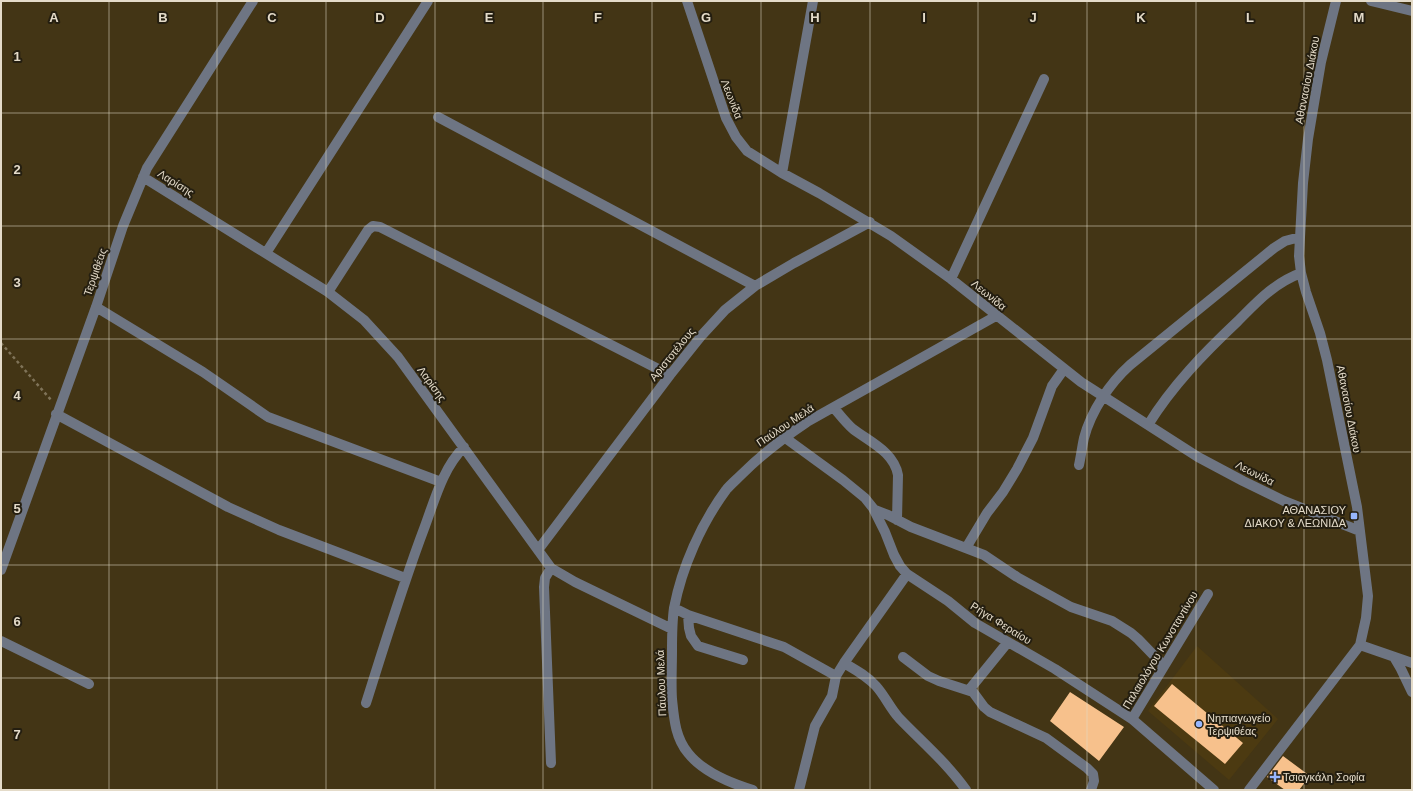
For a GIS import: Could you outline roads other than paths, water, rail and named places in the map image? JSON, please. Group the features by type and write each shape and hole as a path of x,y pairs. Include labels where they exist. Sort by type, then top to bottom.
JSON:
{"street":[{"name":"Τερψιθέας","path":"1,570 96,307 123,226 146,168 253,1"},
{"path":"266,253 428,1"},
{"name":"Λεωνίδα","path":"687,1 720,102 731,129 747,151 782,173 870,222 917,253 1064,369 1103,397 1198,457 1284,501 1360,531"},
{"path":"782,173 813,1"},
{"name":"Αθανασίου Διάκου","path":"1249,790 1360,645 1366,618 1368,596 1357,507 1327,360 1301,273 1300,237 1303,183 1315,96 1336,1"},
{"path":"1371,1 1412,11"},
{"path":"951,279 1044,79"},
{"path":"438,117 755,286"},
{"name":"Λαρίσης","path":"143,178 328,292 364,320 398,357 551,568 576,582 672,629"},
{"name":"Αριστοτέλους","path":"538,550 670,375 714,321 737,299 755,286 870,222"},
{"path":"328,292 368,230 373,226 380,227 670,375"},
{"path":"1079,465 1088,427 1109,386 1118,375 1274,248 1285,241 1300,237"},
{"path":"1148,425 1179,381 1232,325 1277,284 1287,278 1301,273"},
{"path":"96,307 203,372 268,416 442,482"},
{"name":"Παύλου Μελά","path":"672,629 674,608 684,570 709,515 727,489 756,459 784,437 807,422 996,316"},
{"path":"966,548 987,513 1003,492 1017,469 1033,438 1052,386 1064,369"},
{"path":"834,408 852,427 883,450 897,467 897,520"},
{"path":"58,411 228,508 279,530 405,578"},
{"name":"Ρήγα Φεραίου","path":"784,437 865,498 875,510 894,555 906,574 948,601 975,623 1055,669 1132,719 1214,790"},
{"path":"366,702 405,578 442,482 453,460 464,447"},
{"path":"875,510 888,515 911,528 984,556 1017,577 1071,607 1116,624 1138,639 1164,666"},
{"path":"550,763 544,587 545,578 551,568"},
{"path":"799,790 815,726 832,696 836,676 906,574"},
{"name":"Παλαιολόγου Κωνσταντίνου","path":"1132,719 1208,594"},
{"path":"674,608 688,615 784,647 836,676"},
{"path":"688,615 691,636 698,646 743,660"},
{"name":"Πάυλου Μελά","path":"672,629 671,688 675,727 679,740 699,765 730,782 753,790"},
{"path":"1,641 89,684"},
{"path":"969,690 1008,642"},
{"path":"1360,645 1412,662"},
{"path":"903,657 928,676 974,692 984,707 990,712 1046,738 1093,774 1094,781 1091,790"},
{"path":"1394,657 1412,692"},
{"path":"844,663 866,677 876,686 898,717 948,766 966,790"}],"place":[{"name":"ΑΘΑΝΑΣΙΟΥ ΔΙΑΚΟΥ & ΛΕΩΝΙΔΑ","path":"1354,516"},
{"name":"Νηπιαγωγείο Τερψιθέας","path":"1199,724"},
{"name":"Τσιαγκάλη Σοφία","path":"1275,777"}]}
